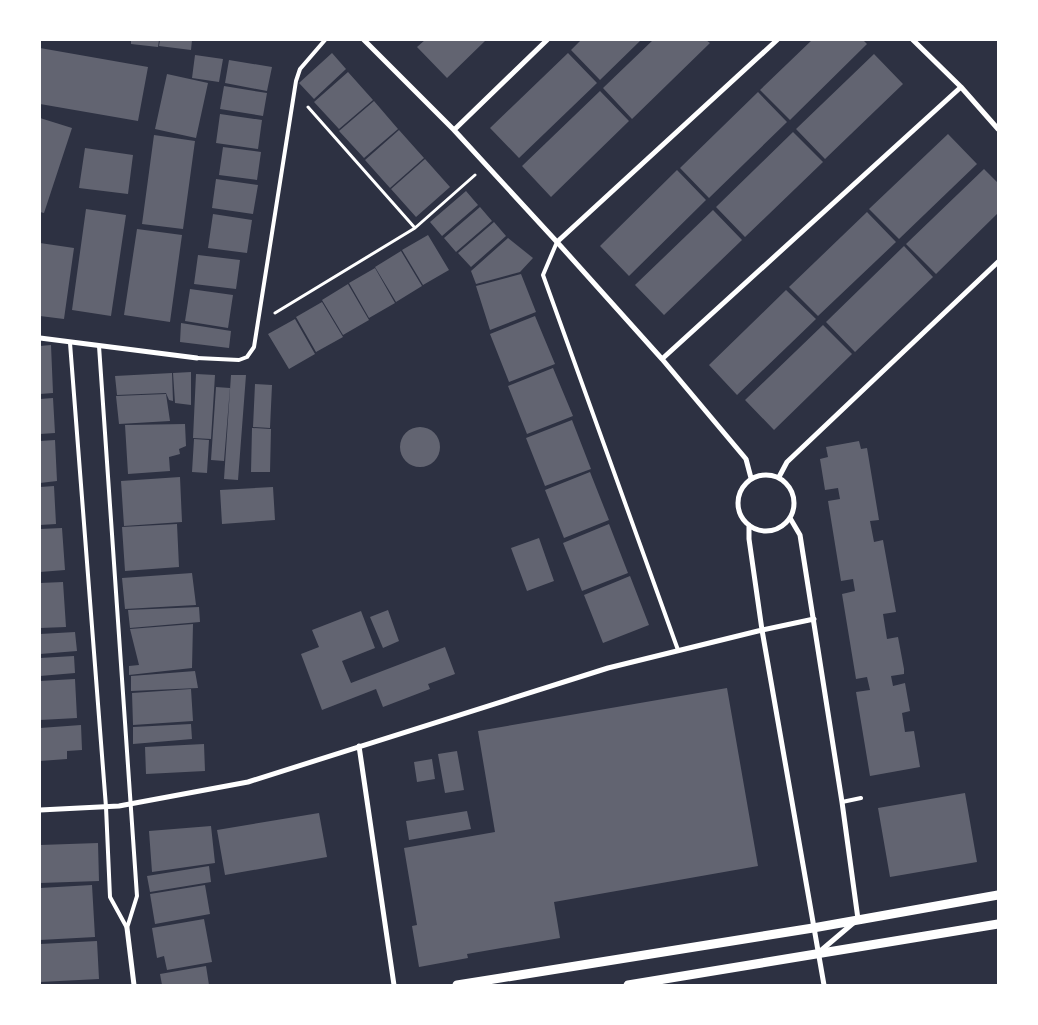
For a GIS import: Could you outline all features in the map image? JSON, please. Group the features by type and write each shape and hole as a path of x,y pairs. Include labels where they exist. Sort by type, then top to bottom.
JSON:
{"street":[{"path":"364,40 454,130 662,358 746,459 751,478"},
{"path":"454,130 546,40"},
{"path":"557,242 777,40"},
{"path":"913,40 961,88 998,129"},
{"path":"662,358 961,88"},
{"path":"779,477 787,462 998,262"},
{"path":"40,338 197,358"},
{"path":"770,474 779,477 787,483 792,491 795,500 794,510 784,525 766,531 757,530 743,519 739,510 739,493 751,478 770,474"},
{"path":"790,518 800,535 842,802 858,919"},
{"path":"749,525 749,539 762,630 812,928 824,985"},
{"path":"40,810 130,804 248,782 608,668 762,630 814,620"},
{"path":"359,746 394,985"},
{"path":"457,985 812,928 998,895"},
{"path":"817,953 858,919"},
{"path":"628,985 998,924"},
{"path":"127,928 134,985"}],"lane":[{"path":"197,358 239,360 247,356 254,347 294,92 300,69 325,40"},
{"path":"557,242 544,275 678,650"},
{"path":"70,343 106,807 110,897 127,928"},
{"path":"99,346 137,896 127,928"},
{"path":"842,802 861,798"}],"path":[{"path":"294,92 415,228"},
{"path":"258,323 415,228 486,165"}],"building":[{"path":"131,40 159,40 158,47 131,44"},
{"path":"160,40 192,40 191,50 159,46"},
{"path":"425,40 486,40 447,78 417,47"},
{"path":"581,40 641,40 600,80 571,50"},
{"path":"653,40 706,40 710,43 632,119 603,88"},
{"path":"812,40 863,40 867,44 790,120 760,90"},
{"path":"40,48 148,67 138,121 40,104"},
{"path":"332,53 346,69 314,99 299,83"},
{"path":"568,53 597,83 519,158 490,128"},
{"path":"874,54 903,84 825,159 796,129"},
{"path":"195,55 223,59 219,82 192,78"},
{"path":"229,60 272,67 267,91 225,83"},
{"path":"348,72 373,100 339,129 314,102"},
{"path":"167,74 208,83 196,138 155,129"},
{"path":"224,86 267,93 263,116 220,109"},
{"path":"600,91 629,121 551,197 522,166"},
{"path":"758,92 787,122 709,198 680,168"},
{"path":"374,101 398,129 364,158 339,131"},
{"path":"220,114 262,120 258,149 216,143"},
{"path":"40,118 72,128 44,213 40,212"},
{"path":"399,130 424,158 390,188 365,160"},
{"path":"793,132 823,162 745,237 716,207"},
{"path":"948,134 977,164 899,239 869,209"},
{"path":"154,135 195,141 183,229 142,224"},
{"path":"223,147 261,152 257,180 219,175"},
{"path":"85,148 133,155 128,194 79,188"},
{"path":"425,159 450,187 416,217 391,189"},
{"path":"984,169 998,183 998,213 936,274 906,244"},
{"path":"677,170 706,200 629,276 600,246"},
{"path":"216,179 258,185 253,214 212,208"},
{"path":"466,191 478,205 442,236 430,222"},
{"path":"480,207 492,221 456,252 444,238"},
{"path":"86,209 126,215 111,316 72,310"},
{"path":"713,210 742,240 664,315 635,285"},
{"path":"867,212 896,242 818,316 789,287"},
{"path":"213,214 252,220 247,253 208,248"},
{"path":"494,222 506,236 471,267 458,253"},
{"path":"137,229 182,235 170,322 124,315"},
{"path":"428,235 449,270 423,285 402,250"},
{"path":"508,238 533,258 520,272 476,284 471,271"},
{"path":"40,243 74,248 64,319 40,316"},
{"path":"904,246 933,277 855,352 826,322"},
{"path":"401,251 422,286 396,302 375,267"},
{"path":"198,255 240,260 236,289 194,284"},
{"path":"375,268 395,303 369,318 349,283"},
{"path":"521,274 536,312 490,330 476,286"},
{"path":"348,284 369,320 343,335 322,300"},
{"path":"190,289 233,295 228,328 185,321"},
{"path":"786,290 816,319 737,395 709,365"},
{"path":"322,302 343,337 316,352 296,317"},
{"path":"535,316 555,364 509,382 490,334"},
{"path":"295,319 315,354 289,369 268,334"},
{"path":"181,323 231,331 229,348 180,342"},
{"path":"823,325 852,354 774,430 745,400"},
{"path":"51,345 53,393 40,394 40,346"},
{"path":"553,368 573,416 527,434 508,386"},
{"path":"191,372 191,405 175,403 173,373"},
{"path":"172,373 173,401 169,400 166,393 117,395 115,376"},
{"path":"196,374 215,375 211,439 193,438"},
{"path":"231,375 246,375 238,480 224,479"},
{"path":"255,384 272,385 270,428 253,427"},
{"path":"216,387 230,388 224,461 211,460"},
{"path":"166,394 170,421 119,424 116,396"},
{"path":"53,398 55,433 40,434 40,399"},
{"path":"572,420 591,469 545,486 526,438"},
{"path":"185,424 186,446 179,449 180,454 169,457 170,471 128,474 125,425"},
{"path":"420,427 434,433 440,447 434,461 420,467 406,461 400,447 406,433"},
{"path":"252,428 271,429 270,472 251,472"},
{"path":"194,439 209,440 207,473 192,472"},
{"path":"55,440 57,481 40,483 40,441"},
{"path":"859,441 861,449 867,448 879,520 870,521 874,542 883,540 896,612 883,614 887,639 898,637 904,669 904,674 891,676 893,686 905,683 910,711 902,713 905,732 914,731 920,767 870,776 856,692 870,690 867,677 856,679 842,594 855,591 853,579 841,581 828,501 840,499 838,488 825,490 820,459 828,457 826,447"},
{"path":"590,472 609,520 564,538 545,490"},
{"path":"180,477 182,522 124,526 121,481"},
{"path":"54,486 56,524 40,525 40,487"},
{"path":"273,487 275,520 222,524 220,490"},
{"path":"177,524 179,567 125,571 122,527"},
{"path":"609,524 628,573 582,591 563,543"},
{"path":"62,528 65,570 40,572 40,529"},
{"path":"539,538 554,581 527,591 511,548"},
{"path":"192,573 196,605 125,609 122,578"},
{"path":"630,576 649,625 603,643 584,595"},
{"path":"63,582 66,627 40,628 40,583"},
{"path":"199,607 200,622 130,628 128,610"},
{"path":"388,610 399,641 383,648 370,617"},
{"path":"361,611 375,648 342,661 351,683 445,647 455,674 428,684 430,689 383,707 376,689 322,710 301,654 319,647 312,630"},
{"path":"193,624 192,668 129,675 129,666 139,665 130,629"},
{"path":"75,632 77,651 40,654 40,634"},
{"path":"74,656 75,673 40,676 40,658"},
{"path":"195,671 198,688 131,691 131,676"},
{"path":"75,679 77,718 40,720 40,681"},
{"path":"727,688 758,866 554,902 560,938 467,954 468,958 419,967 412,926 417,925 404,848 495,832 478,731"},
{"path":"191,689 193,721 133,725 132,693"},
{"path":"191,724 192,739 133,744 133,727"},
{"path":"81,725 82,750 67,751 67,759 40,761 40,728"},
{"path":"204,744 205,771 146,774 145,747"},
{"path":"457,751 464,790 445,793 438,754"},
{"path":"432,759 435,779 417,782 414,762"},
{"path":"965,793 977,862 890,877 878,808"},
{"path":"467,811 471,829 409,840 406,821"},
{"path":"319,813 327,857 225,875 217,830"},
{"path":"211,826 215,863 152,872 149,831"},
{"path":"98,843 99,881 40,883 40,845"},
{"path":"209,866 211,882 150,892 147,876"},
{"path":"92,885 95,937 40,940 40,888"},
{"path":"205,885 210,914 155,924 150,894"},
{"path":"204,919 212,962 167,970 164,956 157,958 152,928"},
{"path":"97,941 99,979 40,982 40,944"},
{"path":"206,966 209,985 162,985 160,974"}]}
